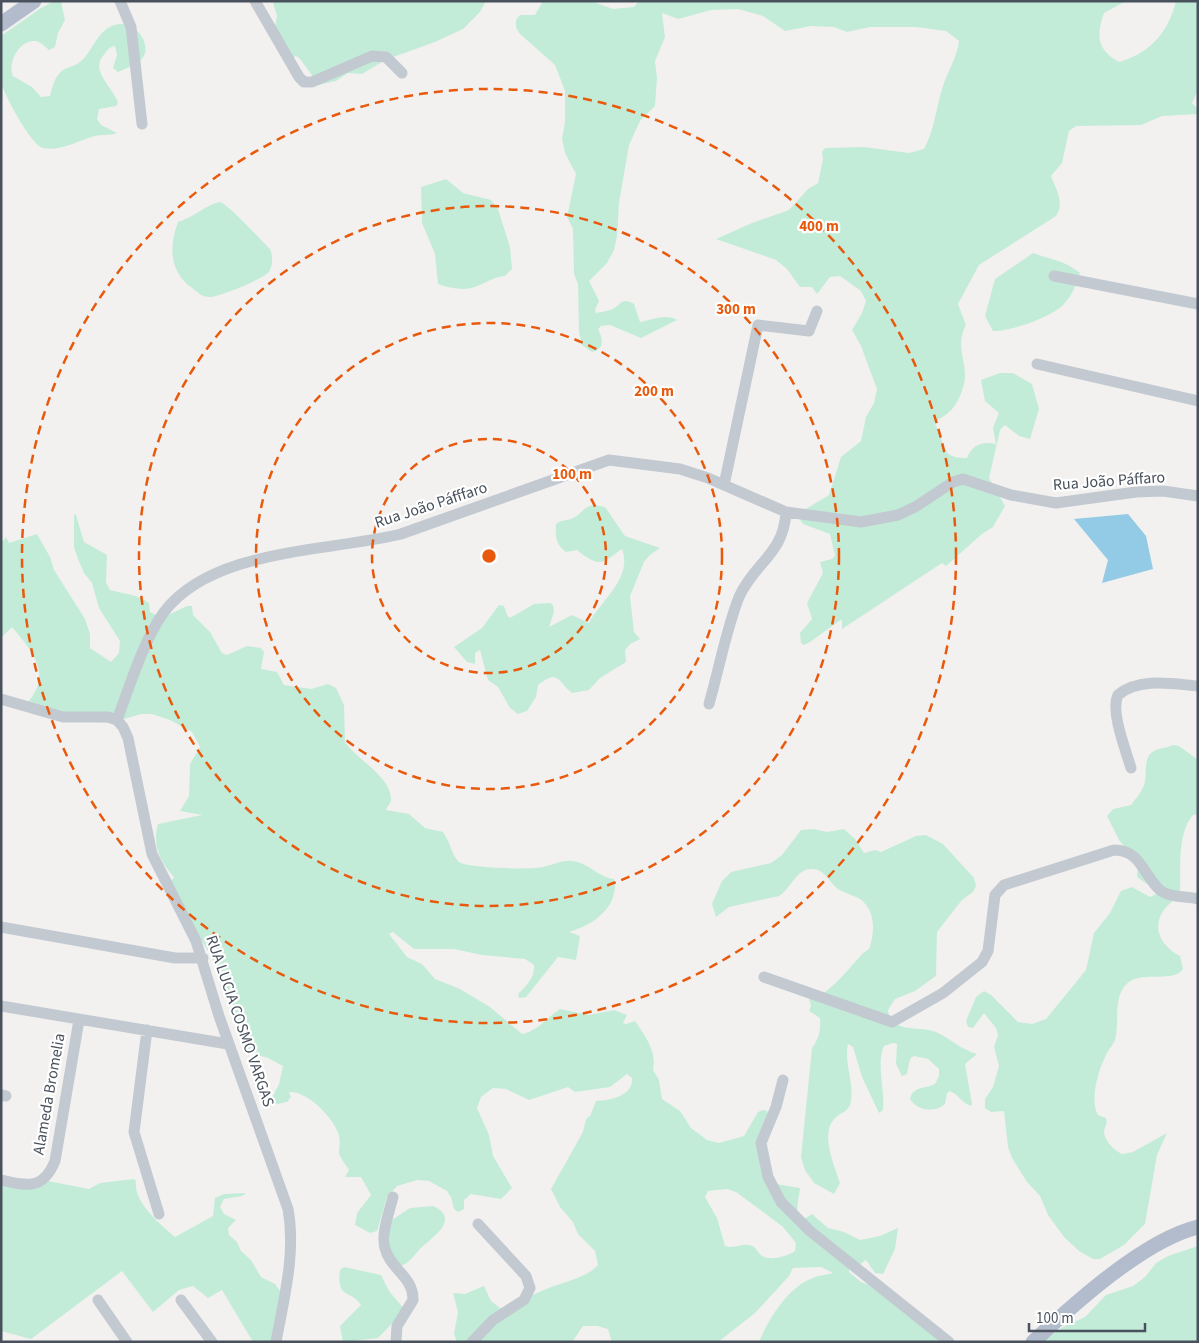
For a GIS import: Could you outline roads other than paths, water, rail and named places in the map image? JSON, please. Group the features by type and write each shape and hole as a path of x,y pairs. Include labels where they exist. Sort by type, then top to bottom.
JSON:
{"main road":[{"path":"1,24 34,1"},
{"path":"1033,1342 1102,1283 1128,1264 1163,1241 1198,1227"}],"street":[{"path":"120,1 131,26 142,124"},
{"path":"254,1 299,77 304,82 312,82 372,56 386,57 402,73"},
{"path":"1054,276 1198,304"},
{"path":"724,485 758,325 809,331 817,312"},
{"path":"1037,364 1198,401"},
{"name":"Rua João Páfffaro","path":"117,720 140,660 163,614 181,595 229,567 258,558 368,542 401,534 609,460 680,469 792,513"},
{"name":"Rua João Páffaro","path":"792,513 861,522 876,521 898,515 915,507 952,482 963,479 1011,495 1056,503 1163,491 1198,496"},
{"path":"709,704 740,597 778,544 792,513"},
{"path":"1130,768 1118,720 1116,705 1118,695 1132,687 1149,684 1198,686"},
{"path":"1,699 63,717 102,716 117,720"},
{"name":"RUA LUCIA COSMO VARGAS","path":"117,720 128,738 152,854 203,958 228,1044 283,1195 290,1220 290,1266 276,1342"},
{"path":"764,977 892,1022 943,993 984,959 988,951 995,895 1004,886 1114,850 1121,850 1137,858 1160,890 1170,895 1198,899"},
{"path":"1,927 175,958 203,958"},
{"path":"1,1006 79,1020"},
{"name":"Alameda Bromelia","path":"1,1180 15,1183 37,1183 45,1179 53,1166 79,1020 228,1044"},
{"path":"147,1030 134,1132 159,1214"},
{"path":"783,1080 776,1107 761,1144 768,1177 781,1202 810,1231 949,1342"},
{"path":"393,1197 385,1232 384,1248 387,1255 408,1281 413,1296 413,1300 397,1326 396,1342"},
{"path":"472,1342 494,1320 524,1300 530,1288 526,1276 478,1224"},
{"path":"98,1300 127,1342"},
{"path":"181,1300 212,1342"}],"water":[{"path":"1128,514 1146,536 1153,569 1102,583 1108,560 1074,519"}]}
